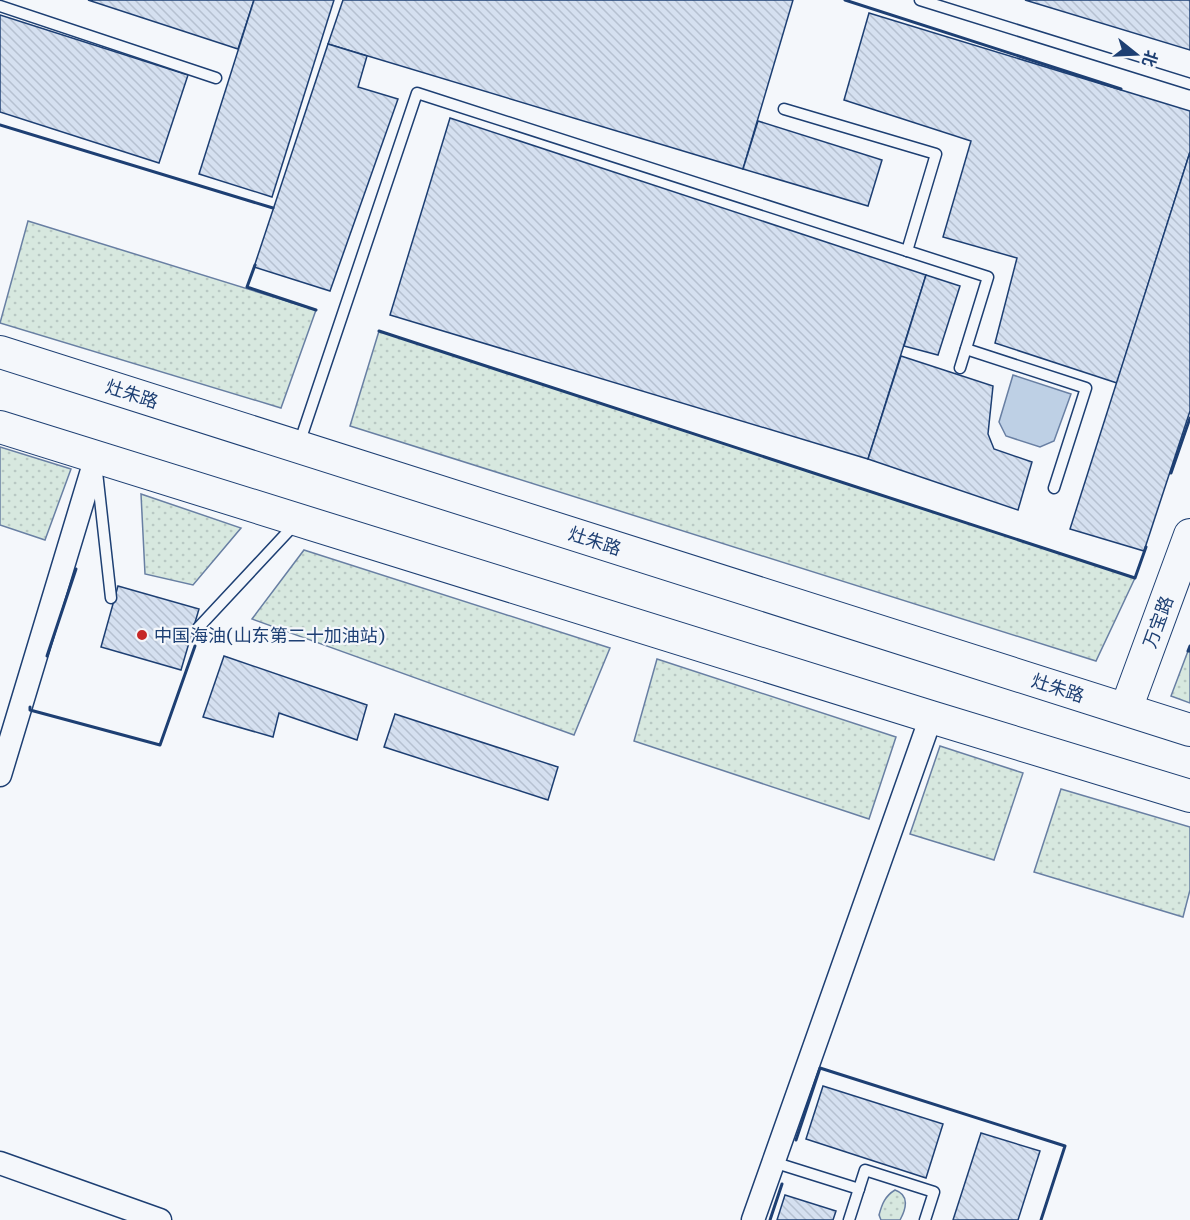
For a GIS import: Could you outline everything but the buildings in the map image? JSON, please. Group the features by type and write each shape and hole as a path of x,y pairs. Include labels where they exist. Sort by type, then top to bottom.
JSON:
{"main road":[{"name":"灶朱路","path":"0,352 1190,730"},
{"path":"0,426 1190,796"},
{"name":"万宝路","path":"1126,709 1190,535"}],"street":[{"path":"0,775 96,457"},
{"path":"753,1220 931,717"},
{"path":"0,1163 160,1220"}],"lane":[{"path":"920,0 1190,84"},
{"path":"0,6 216,78"},
{"path":"298,447 417,93 988,277 960,368"},
{"path":"784,109 936,154 907,251"},
{"path":"966,349 1086,388 1054,488"},
{"path":"96,457 111,598"},
{"path":"198,628 299,520"},
{"path":"773,1162 859,1189"},
{"path":"849,1220 865,1170 934,1192 925,1220"}],"shaded area":[{"path":"28,221 316,310 281,408 0,323"},
{"path":"379,331 1135,578 1096,661 350,426"},
{"path":"0,447 71,469 45,540 0,525"},
{"path":"141,494 241,528 193,585 145,574"},
{"path":"304,550 610,648 574,735 252,619"},
{"path":"1188,651 1190,651 1190,703 1171,696"},
{"path":"657,659 896,737 869,819 634,741"},
{"path":"940,746 1023,773 994,860 910,834"},
{"path":"1061,789 1190,827 1190,890 1183,917 1034,872"},
{"path":"895,1190 900,1192 905,1199 902,1216 900,1220 881,1220 879,1215 883,1204"}],"water":[{"path":"1013,375 1071,394 1054,441 1040,447 1006,436 999,422"}],"wall":[{"path":"845,0 1121,89"},
{"path":"0,125 273,208"},
{"path":"255,265 247,287 316,310"},
{"path":"379,331 1135,578 1146,547"},
{"path":"1171,473 1190,418"},
{"path":"47,656 76,569"},
{"path":"30,707 30,710 160,745 195,646"},
{"path":"1190,646 1188,651 1190,651"},
{"path":"796,1140 820,1068 1065,1146 1041,1220"},
{"path":"770,1220 782,1184"}],"place":[{"name":"中国海油(山东第二十加油站)","path":"142,635"}]}
